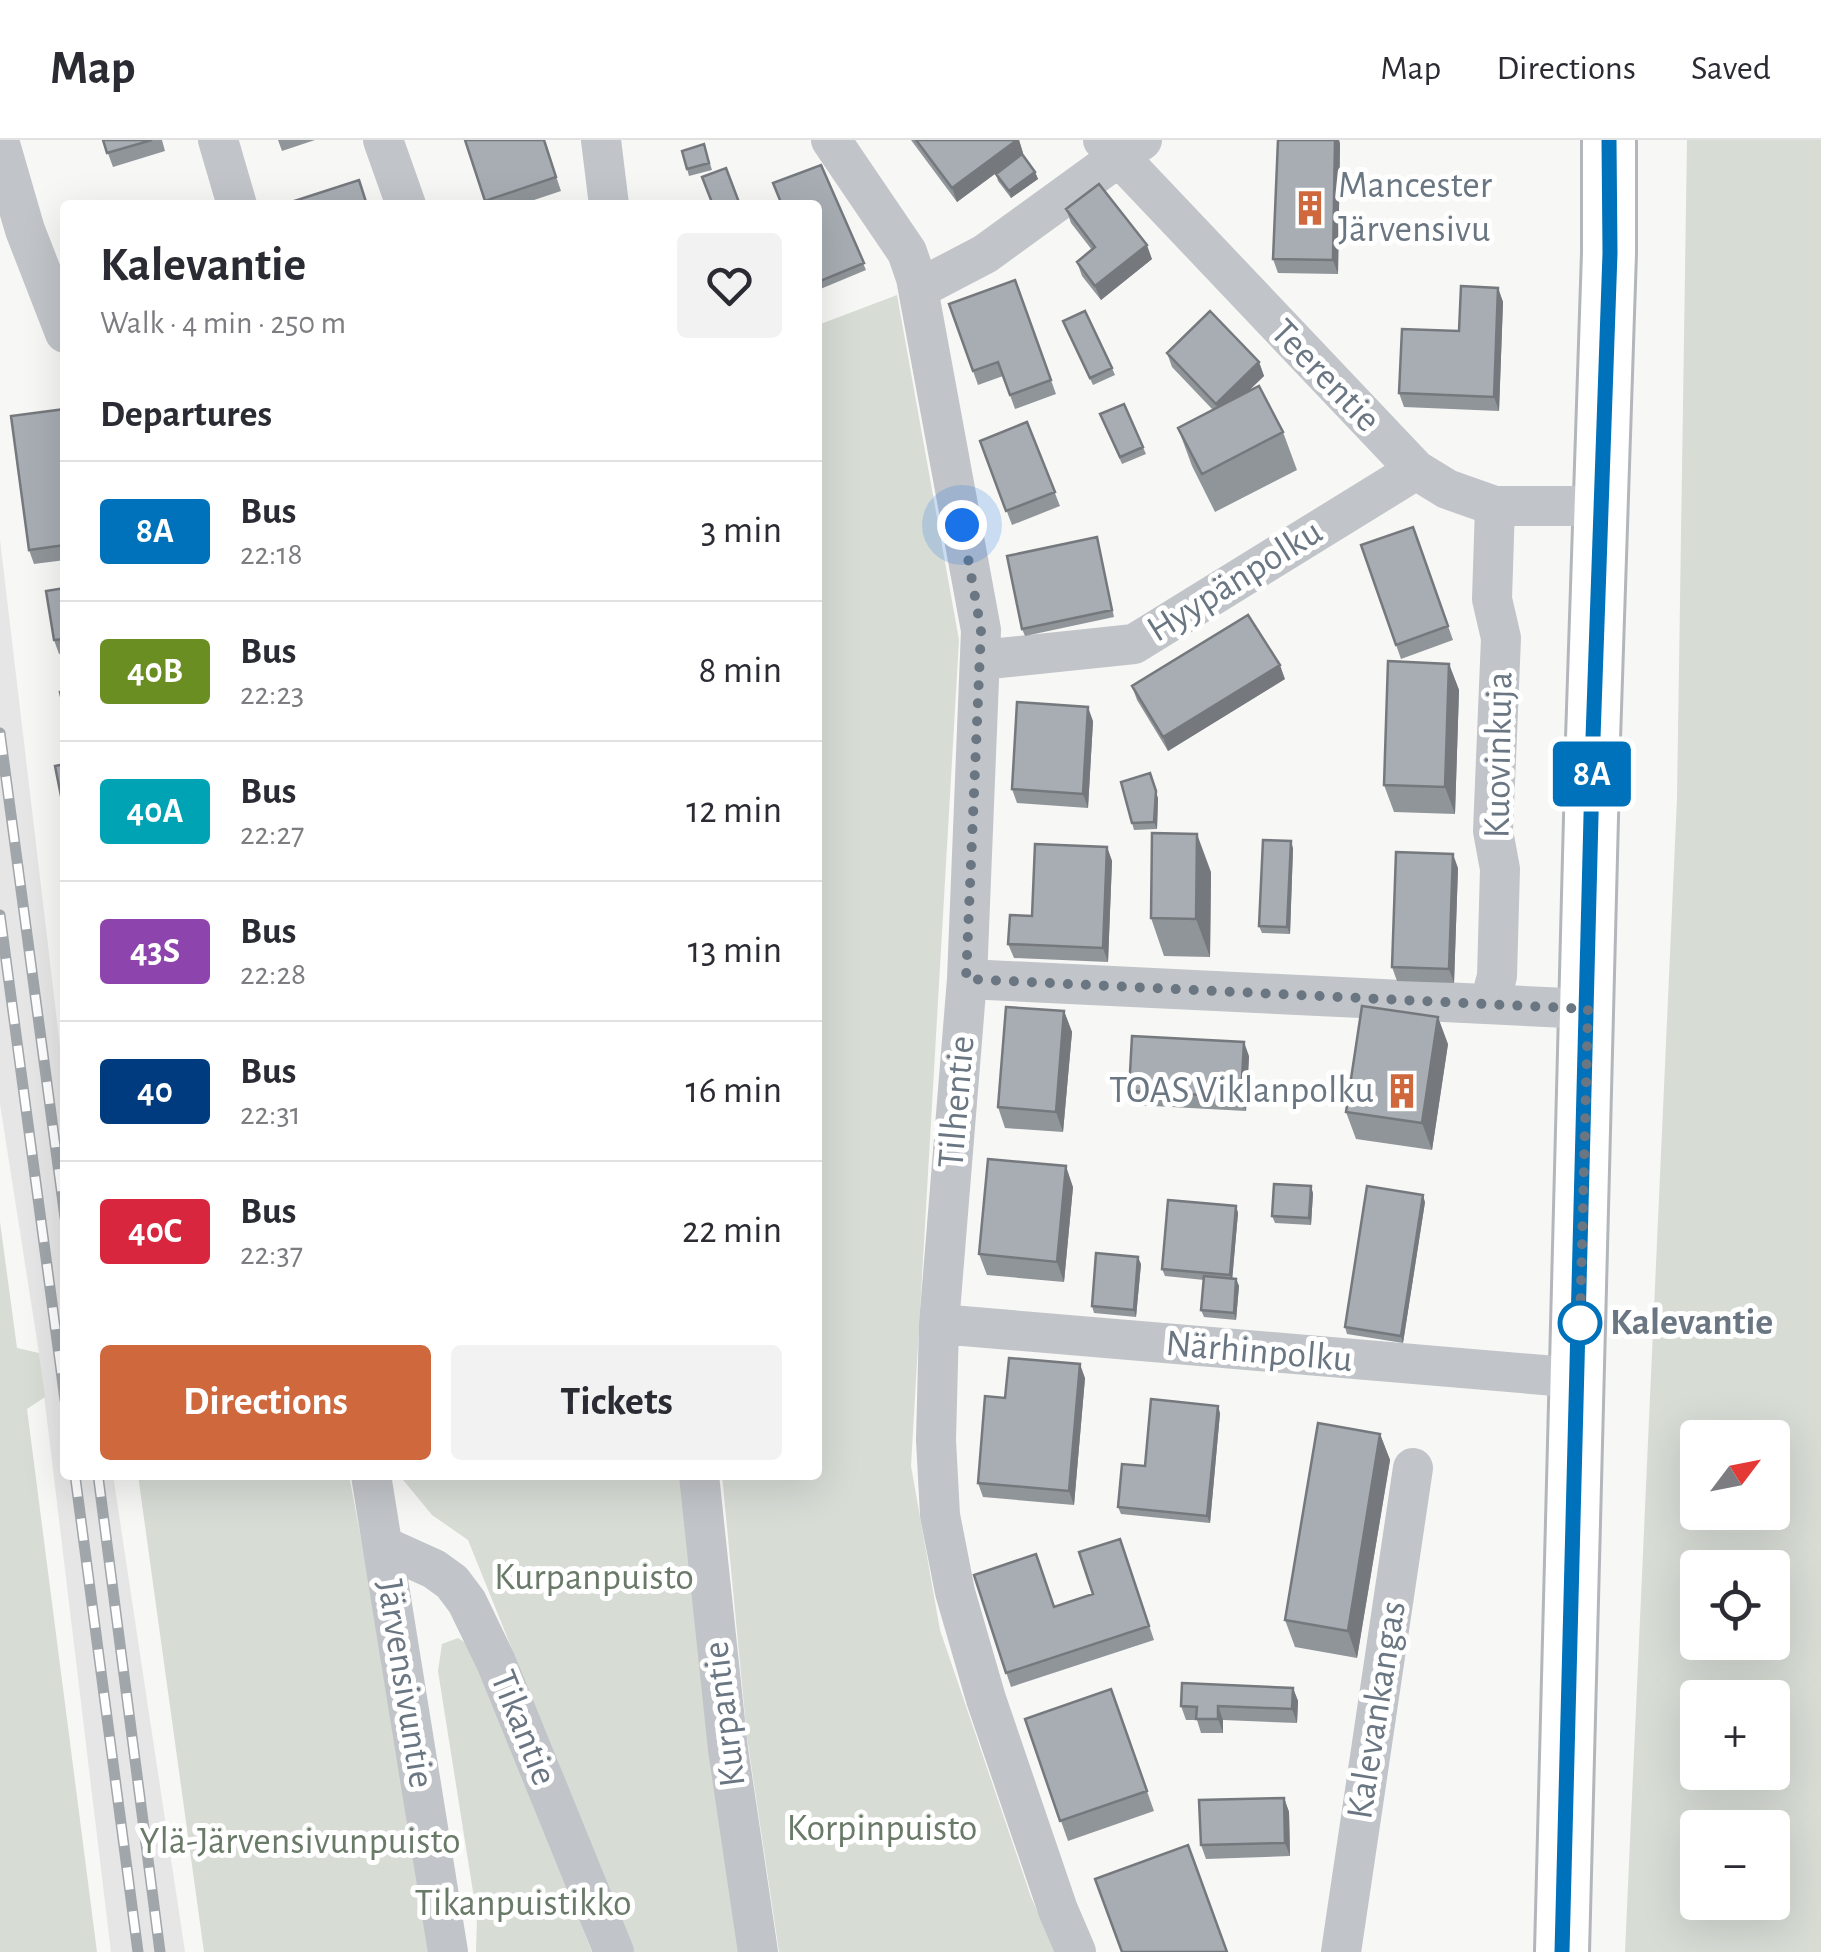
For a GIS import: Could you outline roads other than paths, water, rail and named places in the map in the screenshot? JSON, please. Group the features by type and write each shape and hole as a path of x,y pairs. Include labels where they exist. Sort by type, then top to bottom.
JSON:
{"main road":[{"path":"1562,1952 1610,253 1609,140"}],"street":[{"path":"218,140 236,200"},
{"path":"383,140 404,200"},
{"path":"602,140 608,200"},
{"name":"Tilhentie","path":"831,140 906,252 918,288 981,630 966,979 940,1324 936,1440 940,1515 956,1592 986,1699 1076,1952"},
{"path":"0,144 25,230 60,319"},
{"path":"918,288 984,254 1121,145"},
{"name":"Teerentie","path":"1121,145 1416,470 1447,490 1495,506 1601,506"},
{"name":"Hyypänpolku","path":"981,660 1134,644 1416,470"},
{"name":"Kuovinkuja","path":"1490,1004 1497,976 1500,870 1494,831 1500,638 1492,599 1495,506"},
{"path":"966,979 1588,1009"},
{"name":"Närhinpolku","path":"940,1324 1578,1378"},
{"name":"Kalevankangas","path":"1341,1952 1414,1468"},
{"name":"Järvensivuntie","path":"372,1480 448,1952"},
{"name":"Kurpantie","path":"700,1480 728,1749 758,1952"},
{"name":"Tikantie","path":"383,1546 434,1569 452,1582 467,1602 496,1662 614,1952"}],"railway":[{"path":"0,733 60,1181"},
{"path":"0,915 60,1363"},
{"path":"76,1480 138,1952"},
{"path":"99,1480 160,1952"}],"place":[{"name":"Mancester Järvensivu","path":"1310,208"},
{"name":"TOAS Viklanpolku","path":"1402,1091"},
{"name":"Kalevantie","path":"1580,1323"}],"park label":[{"name":"Kurpanpuisto","path":"594,1578"},
{"name":"Korpinpuisto","path":"882,1829"},
{"name":"Ylä-Järvensivunpuisto","path":"300,1842"},
{"name":"Tikanpuistikko","path":"523,1904"}]}
